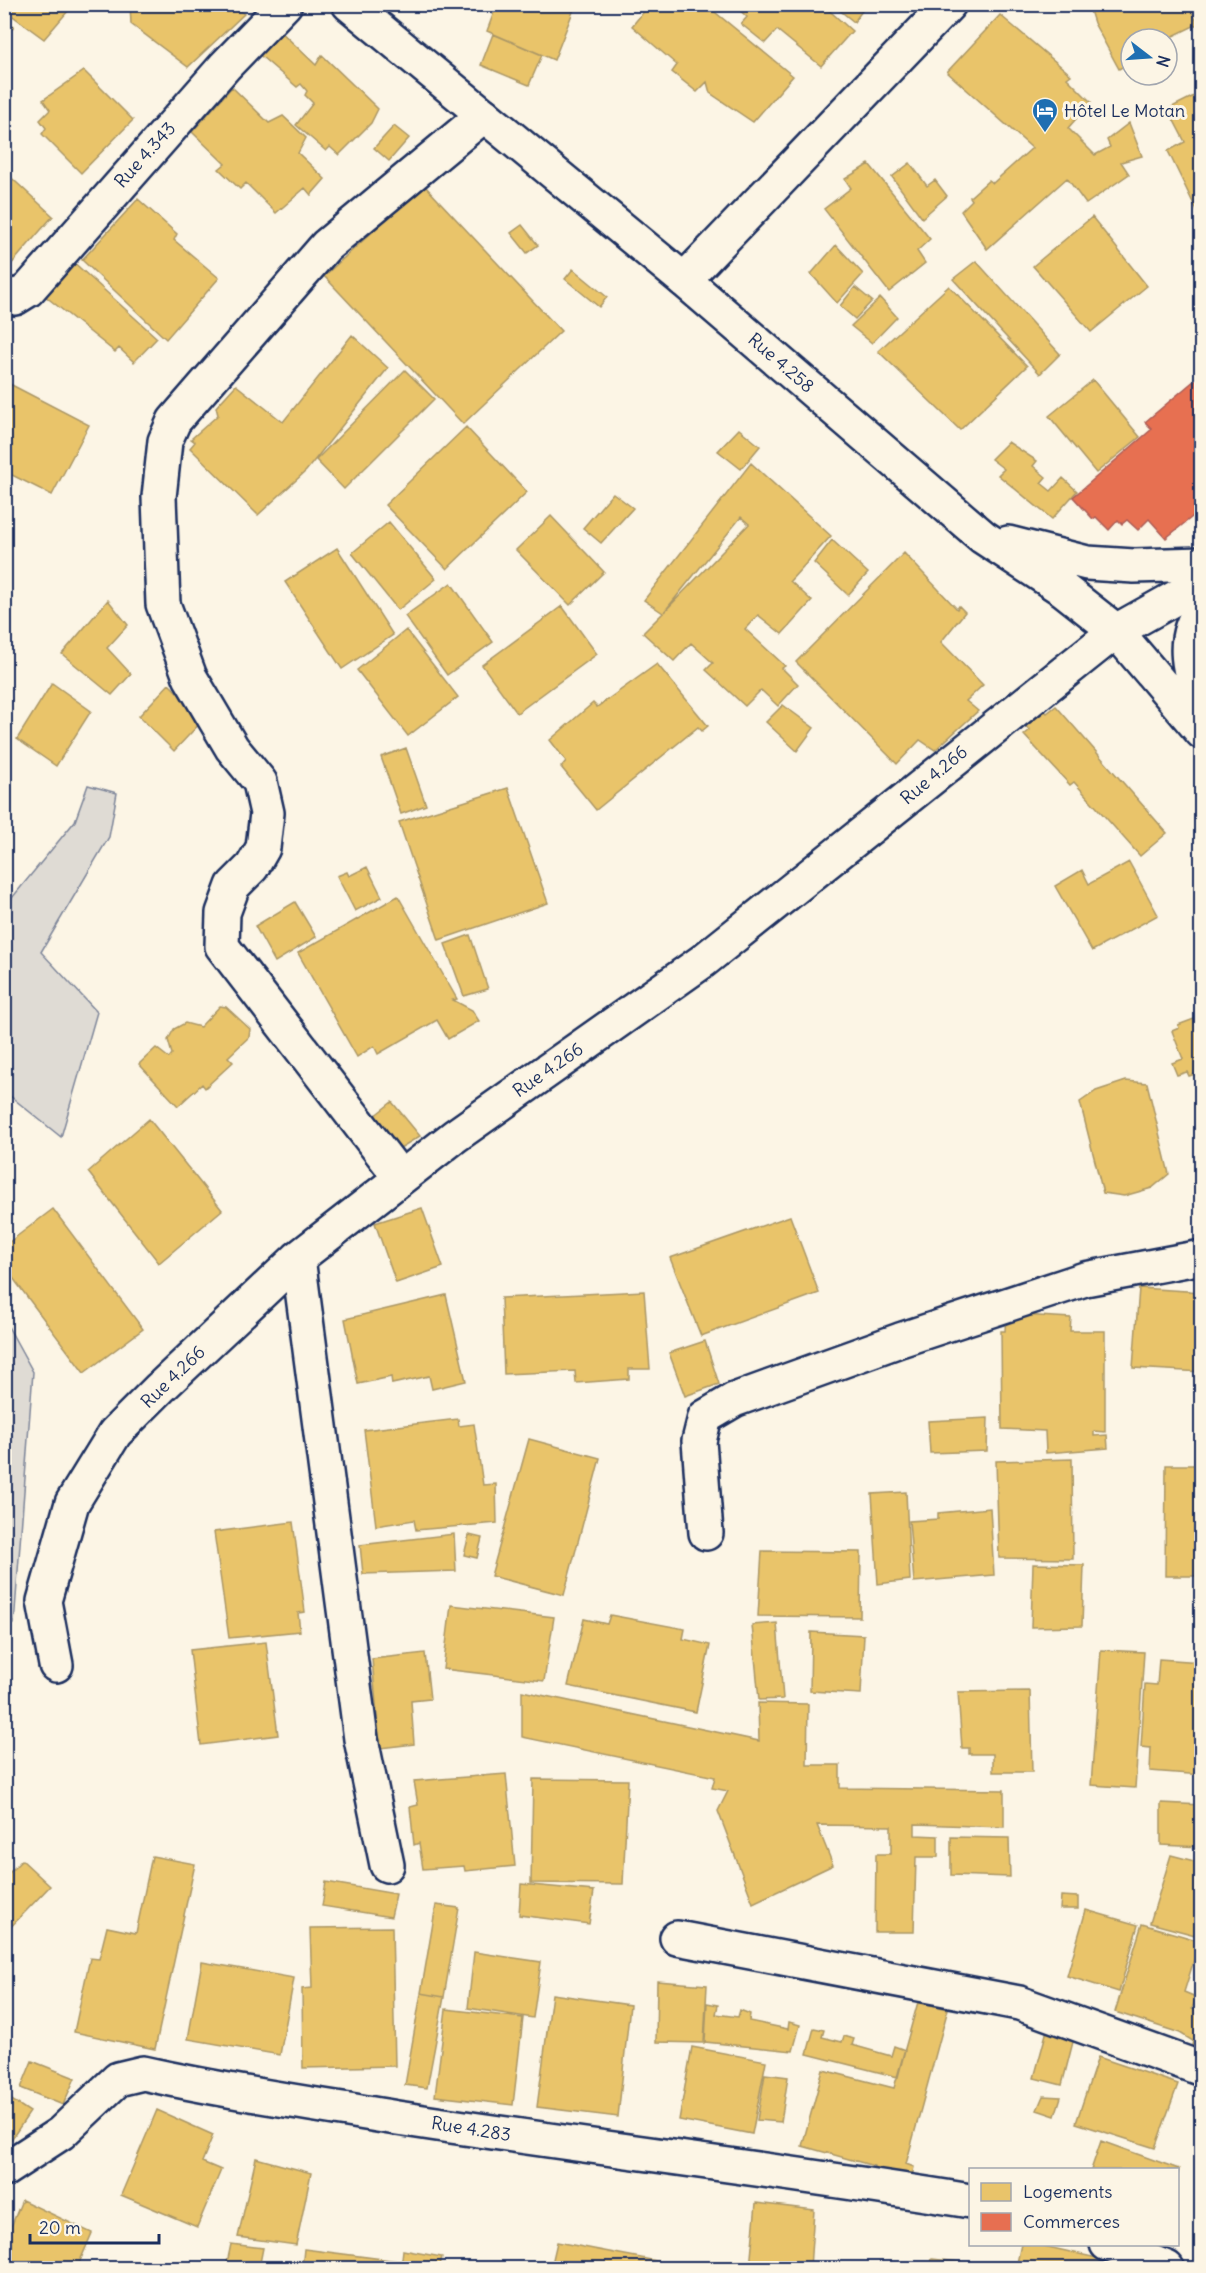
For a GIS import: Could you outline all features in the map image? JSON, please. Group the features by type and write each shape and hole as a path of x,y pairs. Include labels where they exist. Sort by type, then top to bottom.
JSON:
{"main road":[{"name":"Rue 4.343","path":"4,293 15,298 28,290 225,66 285,4"},
{"name":"Rue 4.258","path":"350,4 684,280 983,537 1064,590 1116,631 1202,732"},
{"path":"684,280 949,4"},
{"path":"401,1178 222,946 223,913 232,886 252,867 263,848 267,813 260,782 232,748 190,677 163,604 159,497 162,458 165,441 174,421 326,246 484,115"},
{"path":"983,537 1087,563 1134,566 1202,564"},
{"name":"Rue 4.266","path":"56,1665 44,1601 72,1503 115,1433 298,1258 455,1136 703,961 1116,631 1202,583"},
{"path":"1202,609 1191,632 1187,656 1202,706"},
{"path":"706,1533 699,1441 705,1417 724,1406 900,1340 1085,1279 1202,1257"},
{"path":"298,1258 361,1739 387,1865"},
{"path":"677,1938 1019,2003 1202,2069"},
{"name":"Rue 4.283","path":"4,2170 61,2133 118,2079 143,2073 307,2103 543,2140 809,2175 969,2201"},
{"path":"1112,2246 1167,2268"}],"shaded area":[{"path":"88,785 117,793 109,837 41,952 97,1012 61,1137 10,1096 5,1110 5,912 7,904 75,821"},
{"path":"5,1321 33,1372 14,1624 5,1626"}],"building: Logements":[{"path":"15,4 74,4 44,39 10,14"},
{"path":"130,4 233,4 244,14 188,67 131,24"},
{"path":"497,4 576,4 554,60 487,31"},
{"path":"650,4 705,4 793,76 753,122 710,93 707,82 697,92 672,72 677,65 632,26"},
{"path":"733,4 822,4 852,31 821,66 777,30 765,43 741,24 747,17"},
{"path":"832,4 867,4 854,22"},
{"path":"1088,4 1188,4 1198,24 1179,33 1179,27 1119,27 1119,69 1094,23"},
{"name":"Hôtel Le Motan","path":"1000,15 1071,75 1067,78 1091,102 1068,128 1095,155 1110,147 1107,140 1129,123 1142,156 1121,162 1129,174 1086,204 1067,178 987,249 961,211 972,200 970,197 989,180 993,183 1032,148 947,72"},
{"path":"4,18 14,26 4,38"},
{"path":"277,28 316,65 322,55 378,109 371,123 339,155 330,147 326,151 296,125 313,103 305,95 307,91 301,84 297,87 255,51"},
{"path":"493,34 542,55 529,85 481,65"},
{"path":"84,71 133,120 81,173 42,134 46,128 40,120 50,110 43,100"},
{"path":"232,87 269,123 283,116 306,138 298,153 325,179 311,195 305,188 276,213 246,183 240,189 219,169 225,164 192,132"},
{"path":"1202,92 1202,208 1197,211 1168,151 1185,142 1168,109"},
{"path":"394,126 409,138 389,161 374,148"},
{"path":"910,163 927,186 935,180 947,196 922,218 892,177"},
{"path":"869,164 930,239 917,251 925,263 889,292 824,209 851,188 845,179"},
{"path":"4,171 53,216 8,268 4,266"},
{"path":"424,185 561,331 463,424 324,276"},
{"path":"138,199 177,234 174,240 219,278 166,339 82,260"},
{"path":"1092,217 1147,286 1091,332 1033,266"},
{"path":"522,225 538,245 527,253 511,233"},
{"path":"836,245 863,274 837,303 811,274"},
{"path":"70,259 157,338 134,362 119,348 115,352 40,292"},
{"path":"976,261 1060,354 1040,374 953,279"},
{"path":"573,269 607,297 599,307 565,279"},
{"path":"949,286 1027,366 960,430 878,351"},
{"path":"855,287 872,301 855,319 840,306"},
{"path":"880,298 897,317 872,343 851,326"},
{"path":"352,335 388,368 306,471 258,515 190,448 195,442 191,439 218,415 216,407 236,385 283,422"},
{"path":"405,370 434,399 344,489 316,460"},
{"path":"1093,380 1140,437 1096,473 1049,416"},
{"path":"4,381 89,425 52,495 6,472 4,475"},
{"path":"466,427 527,492 447,569 385,505"},
{"path":"739,429 760,446 741,469 718,451"},
{"path":"1008,442 1037,461 1033,466 1046,477 1041,483 1051,491 1063,478 1077,491 1052,519 998,475 1004,469 991,459"},
{"path":"751,463 831,536 790,581 812,601 782,634 758,615 745,629 785,666 782,668 798,684 778,706 761,690 745,706 706,670 713,663 691,643 674,661 643,633 663,613 644,600","holes":["741,517 749,524 664,612"]},
{"path":"613,493 633,508 601,543 583,528"},
{"path":"551,516 604,572 570,605 516,550"},
{"path":"389,522 436,579 398,610 352,553"},
{"path":"832,540 868,573 848,595 814,563"},
{"path":"337,548 393,635 342,669 285,582"},
{"path":"904,553 957,609 959,606 965,612 941,642 983,685 966,701 978,711 935,750 920,740 897,764 796,662"},
{"path":"451,583 493,642 447,675 405,616"},
{"path":"108,600 128,625 107,648 131,674 112,695 62,654"},
{"path":"562,606 597,654 517,713 482,665"},
{"path":"406,630 458,697 408,736 357,670"},
{"path":"657,664 708,726 702,731 698,727 596,810 561,767 566,761 550,740 593,703 597,707"},
{"path":"52,683 91,711 56,766 17,739"},
{"path":"169,684 204,719 174,751 139,716"},
{"path":"1038,704 1047,713 1056,706 1167,833 1140,856 1074,782 1070,785 1024,735 1030,730 1020,722"},
{"path":"783,705 814,728 797,751 766,722"},
{"path":"406,748 426,805 401,814 381,757"},
{"path":"508,788 548,903 439,940 399,822"},
{"path":"1129,862 1158,915 1092,951 1055,886 1082,870 1089,884"},
{"path":"367,867 382,897 355,911 337,876 347,872 349,876"},
{"path":"398,896 457,999 453,1000 472,1010 479,1021 448,1039 437,1020 378,1054 374,1046 357,1057 298,953"},
{"path":"295,902 316,937 275,962 255,926"},
{"path":"470,935 488,989 464,996 445,944"},
{"path":"220,1006 226,1007 250,1029 249,1037 228,1057 233,1062 205,1088 202,1084 178,1106 139,1064 156,1048 169,1058 172,1054 168,1040 174,1029 185,1023 200,1027"},
{"path":"1202,1016 1202,1072 1189,1076 1187,1072 1177,1075 1172,1063 1183,1059 1172,1031 1179,1028 1178,1025"},
{"path":"1126,1081 1147,1083 1169,1174 1152,1188 1124,1196 1103,1193 1080,1102 1096,1091"},
{"path":"392,1102 420,1136 400,1148 374,1116"},
{"path":"149,1119 222,1210 159,1263 88,1172"},
{"path":"422,1208 443,1267 396,1283 375,1223"},
{"path":"53,1209 143,1329 84,1373 4,1266 4,1246"},
{"path":"790,1216 819,1293 701,1336 670,1258"},
{"path":"1139,1288 1202,1292 1202,1372 1133,1368"},
{"path":"644,1291 650,1369 629,1369 629,1379 576,1383 575,1371 504,1374 501,1298"},
{"path":"446,1295 466,1381 432,1389 429,1376 392,1384 391,1377 358,1384 345,1319"},
{"path":"1006,1314 1071,1318 1070,1331 1105,1331 1105,1432 1094,1431 1094,1436 1107,1435 1108,1448 1046,1453 1045,1431 1002,1429 1001,1331 1005,1331"},
{"path":"705,1341 719,1384 685,1396 669,1353"},
{"path":"988,1418 987,1451 930,1453 928,1421"},
{"path":"458,1419 459,1426 474,1424 483,1485 496,1484 497,1523 416,1530 414,1520 376,1526 364,1430"},
{"path":"529,1439 600,1458 564,1595 491,1576"},
{"path":"1072,1459 1073,1559 999,1558 996,1461"},
{"path":"1166,1465 1202,1465 1202,1576 1165,1576"},
{"path":"906,1492 910,1580 878,1584 872,1494"},
{"path":"990,1508 994,1575 914,1582 909,1521 938,1519 938,1513"},
{"path":"293,1522 305,1612 298,1613 300,1631 229,1638 214,1532"},
{"path":"454,1534 456,1571 363,1574 360,1545"},
{"path":"469,1535 482,1538 477,1558 464,1555"},
{"path":"762,1551 861,1552 860,1617 758,1616"},
{"path":"1033,1564 1084,1565 1082,1626 1031,1627"},
{"path":"451,1605 554,1617 544,1681 443,1669"},
{"path":"610,1615 685,1629 683,1639 710,1645 696,1712 568,1686 584,1619 607,1624"},
{"path":"777,1623 783,1699 759,1700 752,1625"},
{"path":"811,1632 864,1635 861,1694 810,1691"},
{"path":"266,1642 278,1735 201,1745 190,1650"},
{"path":"1101,1650 1144,1652 1135,1788 1091,1785"},
{"path":"425,1653 430,1699 411,1701 414,1744 380,1748 372,1659"},
{"path":"1159,1659 1202,1662 1202,1775 1150,1771 1151,1748 1141,1747 1145,1684 1157,1685"},
{"path":"522,1691 759,1741 758,1703 808,1704 807,1765 840,1765 840,1788 1004,1790 1004,1827 915,1824 915,1835 938,1836 938,1857 916,1857 914,1932 875,1932 876,1854 891,1854 891,1826 817,1825 833,1865 753,1903 718,1811 728,1791 712,1788 715,1777 522,1737"},
{"path":"1030,1691 1032,1772 993,1772 993,1754 969,1754 969,1748 962,1748 958,1692"},
{"path":"506,1774 515,1866 465,1871 464,1866 423,1869 419,1843 414,1845 410,1807 418,1805 414,1781"},
{"path":"533,1779 628,1780 623,1884 531,1883"},
{"path":"1161,1803 1202,1805 1202,1847 1161,1845"},
{"path":"951,1837 1009,1838 1010,1877 951,1875"},
{"path":"1171,1855 1202,1863 1202,1928 1199,1936 1150,1923"},
{"path":"152,1856 195,1864 155,2049 74,2032 90,1958 99,1959 107,1927 136,1933"},
{"path":"22,1860 50,1886 4,1934 4,1878"},
{"path":"326,1882 396,1894 391,1917 322,1906"},
{"path":"521,1884 594,1891 589,1924 519,1915"},
{"path":"1061,1896 1078,1897 1078,1909 1060,1909"},
{"path":"436,1905 459,1908 444,1997 421,1993"},
{"path":"1086,1910 1138,1925 1119,1992 1067,1976"},
{"path":"1142,1924 1200,1941 1184,1992 1196,1997 1192,2009 1202,2012 1202,2052 1191,2049 1193,2041 1180,2033 1115,2012"},
{"path":"392,1927 395,2066 303,2068 302,1989 312,1988 310,1928"},
{"path":"474,1952 541,1962 533,2018 468,2008"},
{"path":"202,1962 294,1978 280,2055 188,2039"},
{"path":"657,1981 707,1985 704,2043 656,2042"},
{"path":"421,1993 444,1997 427,2088 405,2085"},
{"path":"552,1994 630,2005 618,2117 537,2107"},
{"path":"918,2002 948,2009 906,2164 914,2167 911,2181 873,2171 874,2166 802,2146 823,2070 894,2088"},
{"path":"707,2003 718,2005 716,2014 738,2017 740,2010 750,2014 749,2021 788,2029 789,2022 800,2025 793,2051 705,2042"},
{"path":"446,2009 523,2018 513,2105 435,2096"},
{"path":"814,2028 824,2030 822,2037 842,2042 844,2036 854,2039 852,2045 891,2056 894,2046 905,2050 898,2077 807,2054"},
{"path":"1047,2030 1074,2038 1062,2085 1034,2078"},
{"path":"692,2047 766,2061 752,2134 679,2120"},
{"path":"1098,2057 1178,2084 1155,2148 1076,2123"},
{"path":"32,2061 75,2078 63,2105 21,2088"},
{"path":"765,2074 788,2077 781,2122 757,2120"},
{"path":"4,2095 30,2112 4,2150"},
{"path":"1043,2096 1061,2097 1055,2116 1037,2110"},
{"path":"157,2110 213,2135 202,2162 221,2170 197,2227 121,2195"},
{"path":"1101,2141 1176,2168 1092,2168"},
{"path":"256,2158 311,2173 296,2245 238,2237"},
{"path":"22,2200 92,2233 77,2268 4,2268 4,2244"},
{"path":"756,2203 814,2210 810,2268 750,2268"},
{"path":"557,2242 657,2261 655,2268 551,2268"},
{"path":"231,2244 263,2248 259,2268 226,2268"},
{"path":"1021,2246 1044,2246 1119,2263 1118,2268 1016,2268"},
{"path":"304,2249 398,2261 397,2268 302,2268"},
{"path":"403,2250 442,2257 440,2265 458,2268 401,2268"},
{"path":"932,2259 1014,2268 930,2268"},
{"path":"812,2263 856,2268 812,2268"}],"building: Commerces":[{"path":"1202,374 1202,509 1166,538 1149,519 1138,530 1127,520 1122,524 1118,520 1109,530 1096,517 1093,519 1073,497 1152,429 1145,422"}],"place":[{"name":"Hôtel Le Motan","path":"1045,134"}]}
